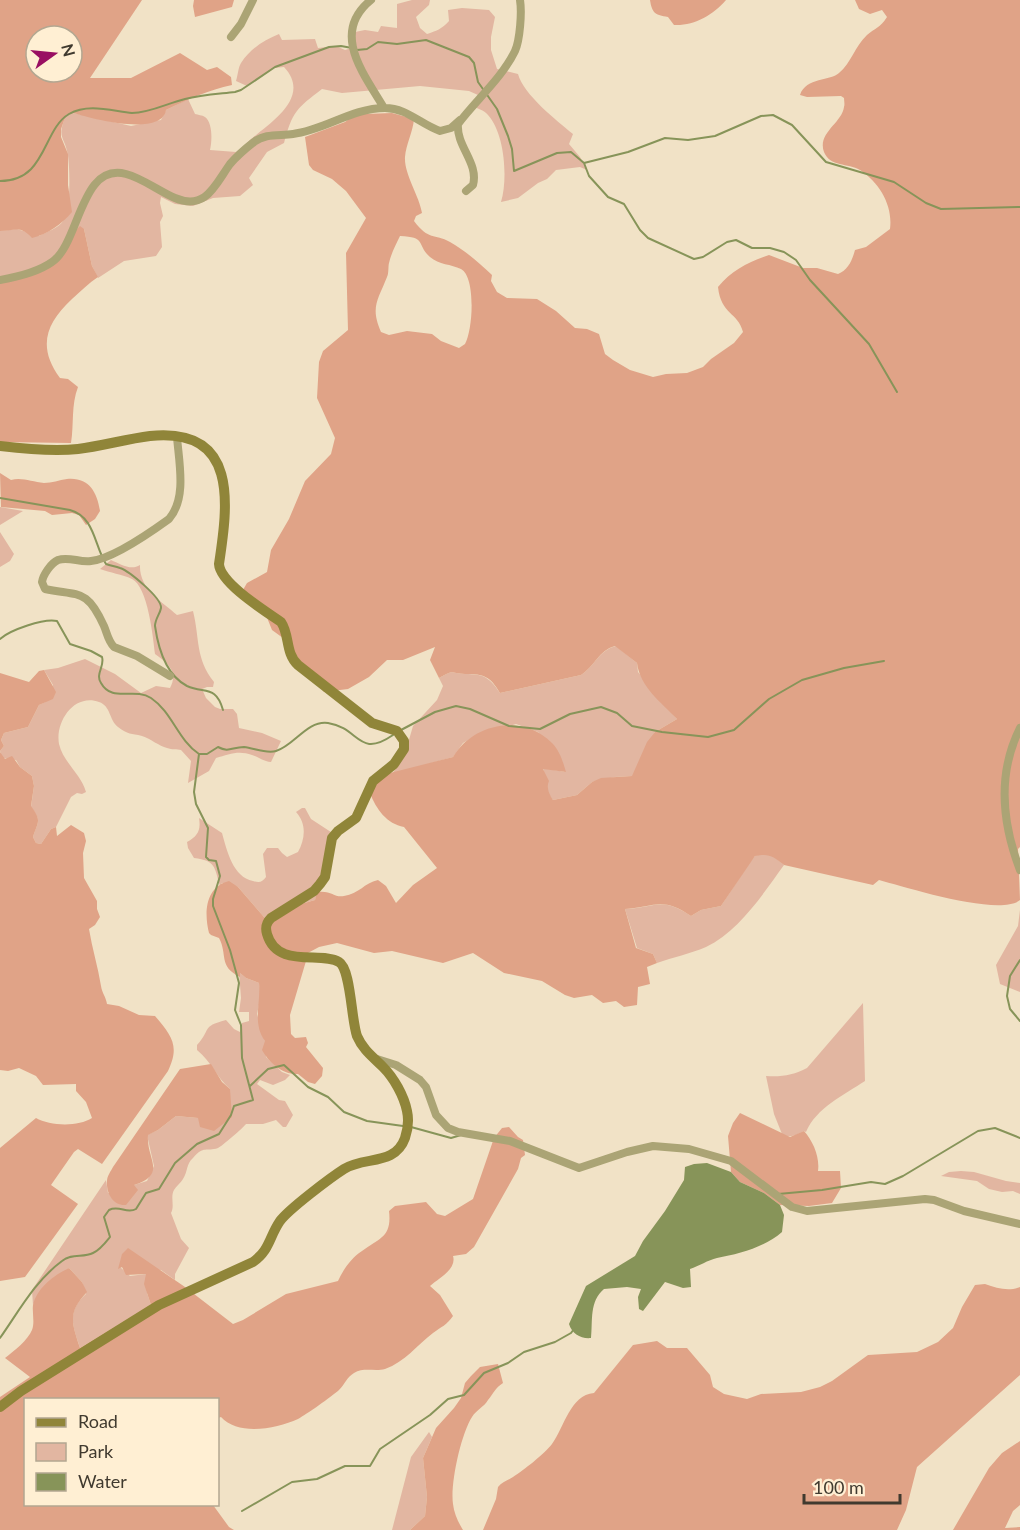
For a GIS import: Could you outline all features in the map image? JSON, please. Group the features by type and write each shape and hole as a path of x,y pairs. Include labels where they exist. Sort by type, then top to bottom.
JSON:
{"street":[{"path":"231,37 241,24 253,0"},
{"path":"371,0 354,19 352,50 384,108"},
{"path":"0,280 24,274 53,262 69,239 93,185 102,177 114,173 125,173 183,202 198,201 211,192 236,158 259,138 306,132 360,111 384,108 403,111 440,131 451,128 495,80 515,51 520,0"},
{"path":"460,120 458,132 474,174 473,185 466,191"},
{"path":"0,446 70,449 149,436 177,437 206,447 213,455 225,485 226,512 220,571 234,586 281,622 292,659 368,720 376,725 397,731 404,741 404,749 400,757 373,782 356,818 332,838 325,877 320,884 314,891 271,918 266,925 268,938 281,951 295,957 336,960 342,965 348,981 354,1025 361,1044 394,1082 407,1108 409,1119 405,1140 395,1153 387,1158 350,1166 329,1180 281,1220 269,1245 253,1262 159,1305 21,1391 0,1407"},
{"path":"170,676 137,656 110,644 100,618 84,597 77,592 45,589 42,582 48,570 58,560 91,561 107,557 169,519 174,513 179,492 177,437"},
{"path":"1020,728 1006,765 1004,799 1008,831 1020,870"},
{"path":"374,1058 396,1065 420,1080 426,1088 436,1115 448,1128 458,1132 510,1141 579,1168 641,1148 673,1146 731,1161 784,1201 800,1210 925,1199 1020,1224"}],"green space":[{"path":"412,0 430,0 429,5 416,17 420,28 427,34 439,29 449,21 448,10 462,8 489,10 495,17 491,50 497,69 518,74 533,98 573,134 569,144 587,170 580,167 556,170 547,179 518,198 501,202 504,157 494,123 482,110 471,106 478,95 469,91 420,86 342,93 322,89 293,117 284,143 267,152 249,178 253,185 240,196 213,198 193,206 175,204 161,197 162,247 156,256 124,261 98,278 92,266 84,229 52,267 26,277 0,283 0,231 17,229 39,236 59,226 66,216 69,200 69,171 67,149 61,133 66,115 74,113 131,126 161,120 166,110 188,99 195,114 208,120 211,128 210,150 236,152 277,117 291,99 293,89 291,78 284,67 274,68 247,86 236,81 241,63 253,49 279,34 282,40 315,39 318,48 336,46 345,50 352,48 355,32 365,30 378,32 381,26 397,28 397,4"},
{"path":"0,507 23,511 0,525"},
{"path":"0,532 14,554 10,561 0,567"},
{"path":"111,560 129,567 140,565 147,588 177,615 193,611 201,656 214,682 213,687 202,689 206,698 215,707 233,709 237,714 239,728 262,733 281,741 271,762 247,754 230,754 216,758 209,771 188,783 191,761 181,750 164,747 145,737 124,731 115,724 103,704 90,700 82,702 68,711 63,719 59,744 86,792 77,793 71,797 56,827 51,829 41,844 36,843 33,837 38,821 31,807 34,786 32,776 20,767 16,760 2,758 0,751 4,746 1,740 4,733 28,727 39,705 45,702 53,685 44,670 85,659 115,674 141,693 156,686 170,688 172,682 170,668 155,654 149,613 138,584 128,577 100,569"},
{"path":"616,646 637,663 638,672 677,719 655,732 633,776 592,782 577,795 553,800 549,795 543,768 565,772 538,732 516,724 470,739 463,743 453,757 392,774 404,757 413,726 437,700 443,686 439,678 452,672 482,676 493,683 500,693 581,675 605,651"},
{"path":"305,808 311,819 337,836 315,900 301,904 270,924 238,887 222,883 220,886 213,866 207,861 194,858 188,848 187,842 196,835 199,829 199,818 222,833 232,862 240,874 246,879 261,882 266,877 263,854 267,848 278,848 287,857 298,852 304,832 302,821 296,812"},
{"path":"766,853 784,865 750,911 729,932 706,947 657,963 653,954 637,948 625,909 665,905 673,906 691,916 701,910 721,906 755,856"},
{"path":"1020,910 1020,992 1000,984 996,965 1018,926"},
{"path":"239,972 246,978 259,983 261,996 257,1014 265,1041 266,1057 282,1072 290,1075 273,1085 260,1080 257,1084 279,1100 285,1101 293,1115 286,1127 276,1120 263,1124 246,1124 220,1147 203,1150 191,1160 185,1176 172,1196 171,1213 181,1239 189,1248 175,1274 175,1280 161,1270 120,1267 130,1276 146,1274 147,1293 151,1305 80,1348 75,1333 73,1313 86,1294 82,1282 69,1268 39,1293 33,1305 32,1290 106,1180 108,1193 147,1181 154,1166 147,1135 158,1130 176,1116 198,1118 230,1089 197,1050 197,1045 207,1029 213,1025 226,1020 240,1032 242,1023 249,1021 249,1012 239,1012 241,998"},
{"path":"863,1003 865,1081 824,1109 816,1116 806,1132 790,1136 782,1134 774,1114 766,1076 788,1075 807,1068"},
{"path":"961,1171 1020,1183 1020,1194 1013,1191 1002,1192 989,1189 977,1181 941,1176 949,1172"},
{"path":"429,1432 432,1437 423,1458 427,1497 425,1516 410,1530 392,1530 411,1457"}],"shaded area":[{"path":"0,0 142,0 90,78 131,78 180,53 207,70 217,67 231,77 232,85 207,92 174,106 166,110 162,118 152,123 125,124 74,113 66,115 61,137 68,154 68,185 72,212 54,228 32,238 24,231 0,231"},
{"path":"194,0 234,0 232,7 195,17"},
{"path":"650,0 726,0 703,18 689,24 674,25 668,17 655,13"},
{"path":"855,0 1020,0 1020,847 1018,849 1020,900 1009,904 973,903 879,880 873,885 784,865 774,857 767,855 755,856 721,906 701,910 691,916 665,904 625,909 636,948 653,954 657,963 647,967 650,984 638,987 637,1005 624,1007 616,1001 603,1003 592,995 574,998 565,995 542,981 504,973 473,953 443,963 392,951 374,953 337,943 319,947 306,954 290,1015 291,1034 295,1038 306,1037 308,1043 306,1047 323,1068 322,1076 315,1084 308,1082 298,1074 282,1070 268,1059 262,1050 265,1041 258,1020 259,983 240,973 240,977 229,969 219,938 209,933 207,909 215,889 229,881 238,887 270,924 301,904 315,900 317,892 344,896 378,880 386,886 396,903 413,885 437,868 404,827 392,823 375,805 370,793 376,781 386,774 453,757 473,736 499,726 513,725 540,734 552,743 559,753 566,772 543,769 549,781 548,790 553,800 577,795 592,782 601,778 632,776 647,742 655,732 677,719 647,687 637,663 615,646 605,651 581,675 500,693 490,680 482,676 452,672 439,678 430,660 435,647 403,660 387,660 369,677 348,689 324,692 283,638 272,630 266,615 240,595 247,583 267,572 271,550 289,519 305,481 331,454 335,438 317,398 319,362 323,351 348,330 346,253 366,218 346,191 309,165 305,137 345,122 353,116 365,114 392,113 414,119 405,164 422,213 416,216 414,221 419,227 428,234 450,242 472,257 492,275 491,281 497,292 507,298 537,299 556,311 575,328 587,329 599,334 605,354 630,370 653,377 687,373 703,367 734,343 743,332 741,325 722,303 718,287 735,271 769,255 803,268 817,268 838,274 849,265 855,250 866,247 890,229 887,204 874,181 860,170 830,160 824,152 824,139 842,113 844,98 800,95 803,89 813,82 839,73 863,39 880,26 887,17 882,10 870,14 859,9","holes":["400,236 418,240 434,260 461,269 466,274 472,304 470,328 465,344 459,348 441,341 432,334 407,331 389,335 381,332 376,316 376,304 388,275 390,260 397,242"]},
{"path":"80,226 84,229 92,266 98,277 72,299 56,317 51,326 47,346 53,367 60,378 68,379 78,387 71,443 0,442 0,283 43,271 63,254"},
{"path":"0,473 11,480 23,479 44,483 67,479 81,480 91,487 100,511 95,519 86,525 79,515 72,513 52,515 45,511 1,507"},
{"path":"44,670 56,692 53,699 39,705 28,727 4,733 1,740 4,746 0,751 0,673 29,682 39,671"},
{"path":"0,752 5,759 12,756 20,767 32,776 34,786 31,806 38,821 33,837 36,843 41,844 51,829 56,827 57,836 71,825 84,833 86,841 83,853 84,878 97,901 100,917 89,929 107,1004 119,1006 139,1015 155,1016 170,1036 174,1048 168,1071 102,1164 78,1149 74,1152 51,1185 78,1204 25,1277 0,1281 0,1148 36,1118 49,1123 64,1124 79,1123 92,1118 86,1102 76,1091 76,1084 43,1085 36,1076 19,1068 8,1071 0,1070"},
{"path":"211,1064 222,1082 230,1089 232,1117 214,1131 200,1127 198,1118 176,1116 148,1135 153,1171 144,1181 134,1185 138,1190 126,1205 114,1201 107,1186 113,1167 180,1069"},
{"path":"740,1113 790,1137 804,1131 815,1150 818,1171 840,1171 841,1188 832,1203 809,1206 780,1205 764,1193 740,1182 731,1172 728,1136"},
{"path":"509,1127 523,1140 525,1155 521,1158 518,1169 474,1247 466,1254 453,1256 454,1261 450,1269 430,1286 440,1295 453,1316 405,1358 392,1366 381,1370 362,1370 354,1373 335,1393 298,1419 279,1426 258,1429 237,1427 219,1418 219,1398 24,1398 24,1506 214,1506 229,1527 234,1530 0,1530 0,1397 30,1377 5,1358 30,1334 33,1327 35,1299 52,1278 69,1268 82,1282 87,1292 76,1306 73,1319 80,1348 151,1305 144,1284 146,1274 126,1275 122,1267 118,1269 122,1254 128,1248 185,1287 233,1324 286,1294 338,1281 354,1257 387,1232 389,1211 395,1206 426,1202 437,1214 445,1216 473,1199 494,1138 502,1128"},
{"path":"985,1284 1007,1289 1020,1287 1020,1375 917,1467 906,1510 897,1530 483,1530 496,1499 498,1487 528,1466 552,1444 573,1406 586,1395 594,1393 633,1345 657,1341 667,1348 687,1348 710,1375 713,1387 724,1394 747,1399 761,1394 801,1392 832,1381 868,1355 917,1352 938,1342 953,1328 975,1285"},
{"path":"498,1364 503,1383 472,1417 457,1459 453,1504 456,1517 463,1530 410,1530 425,1516 427,1497 423,1458 436,1428 461,1398 465,1383 471,1376 480,1367"},
{"path":"1020,1441 1020,1505 1013,1511 1005,1528 1020,1527 1020,1530 953,1530 989,1468 1002,1453"}],"water":[{"path":"707,1163 731,1172 740,1182 764,1193 780,1205 784,1215 782,1232 760,1246 714,1259 690,1269 691,1287 683,1288 665,1282 643,1311 639,1309 638,1297 641,1289 627,1287 604,1289 594,1305 591,1338 580,1337 570,1328 569,1324 586,1286 635,1256 684,1180 685,1167"}],"waterway":[{"path":"357,50 367,49 378,42 397,44 426,40 469,57 474,63 478,82 497,109 508,136 514,171 557,153 571,152 584,163 589,176 608,197 624,204 640,230 648,238 694,259 703,257 727,242 736,240 752,248 770,248 784,252 796,260 810,280 869,344 897,392"},
{"path":"0,181 15,179 27,173 42,154 60,121 76,111 92,108 139,113 191,98 235,92 275,67 329,47 352,48"},
{"path":"584,163 628,152 665,138 688,140 715,136 761,116 773,115 792,125 826,162 894,182 926,203 941,209 1020,207"},
{"path":"0,498 70,510 84,519 93,532 106,564 130,574 144,585 160,604 161,608 155,626 168,668 187,686 209,692 217,697 223,710"},
{"path":"0,639 27,626 44,621 57,621 70,644 102,657 99,680 106,689 117,694 138,694 151,698 199,754"},
{"path":"401,730 435,712 456,706 470,709 509,726 540,729 570,714 601,707 617,713 632,726 708,737 734,730 769,699 802,680 844,668 884,661"},
{"path":"199,754 207,754 218,747 225,750 244,747 276,751 289,744 307,729 320,723 339,726 365,743 381,742 393,735"},
{"path":"0,1338 28,1297 52,1269 66,1259 93,1253 105,1243 110,1237 104,1217 109,1210 136,1209 146,1193 159,1189 175,1163 197,1144 219,1134 234,1106 253,1100 242,1058 241,1025 235,1010 239,983 230,950 213,906 220,876 216,861 206,857 208,828 196,804 194,792 199,754"},
{"path":"1020,960 1010,976 1007,996 1010,1009 1020,1021"},
{"path":"250,1086 268,1069 284,1065 308,1087 328,1097 344,1112 367,1121 403,1126"},
{"path":"411,1127 451,1138 461,1135"},
{"path":"778,1194 871,1182 885,1184 903,1176 978,1131 995,1128 1020,1138"},
{"path":"242,1511 292,1482 317,1479 345,1466 370,1466 380,1449 430,1415 448,1399 464,1395 484,1373 508,1363 524,1352 555,1342 574,1329"}]}
